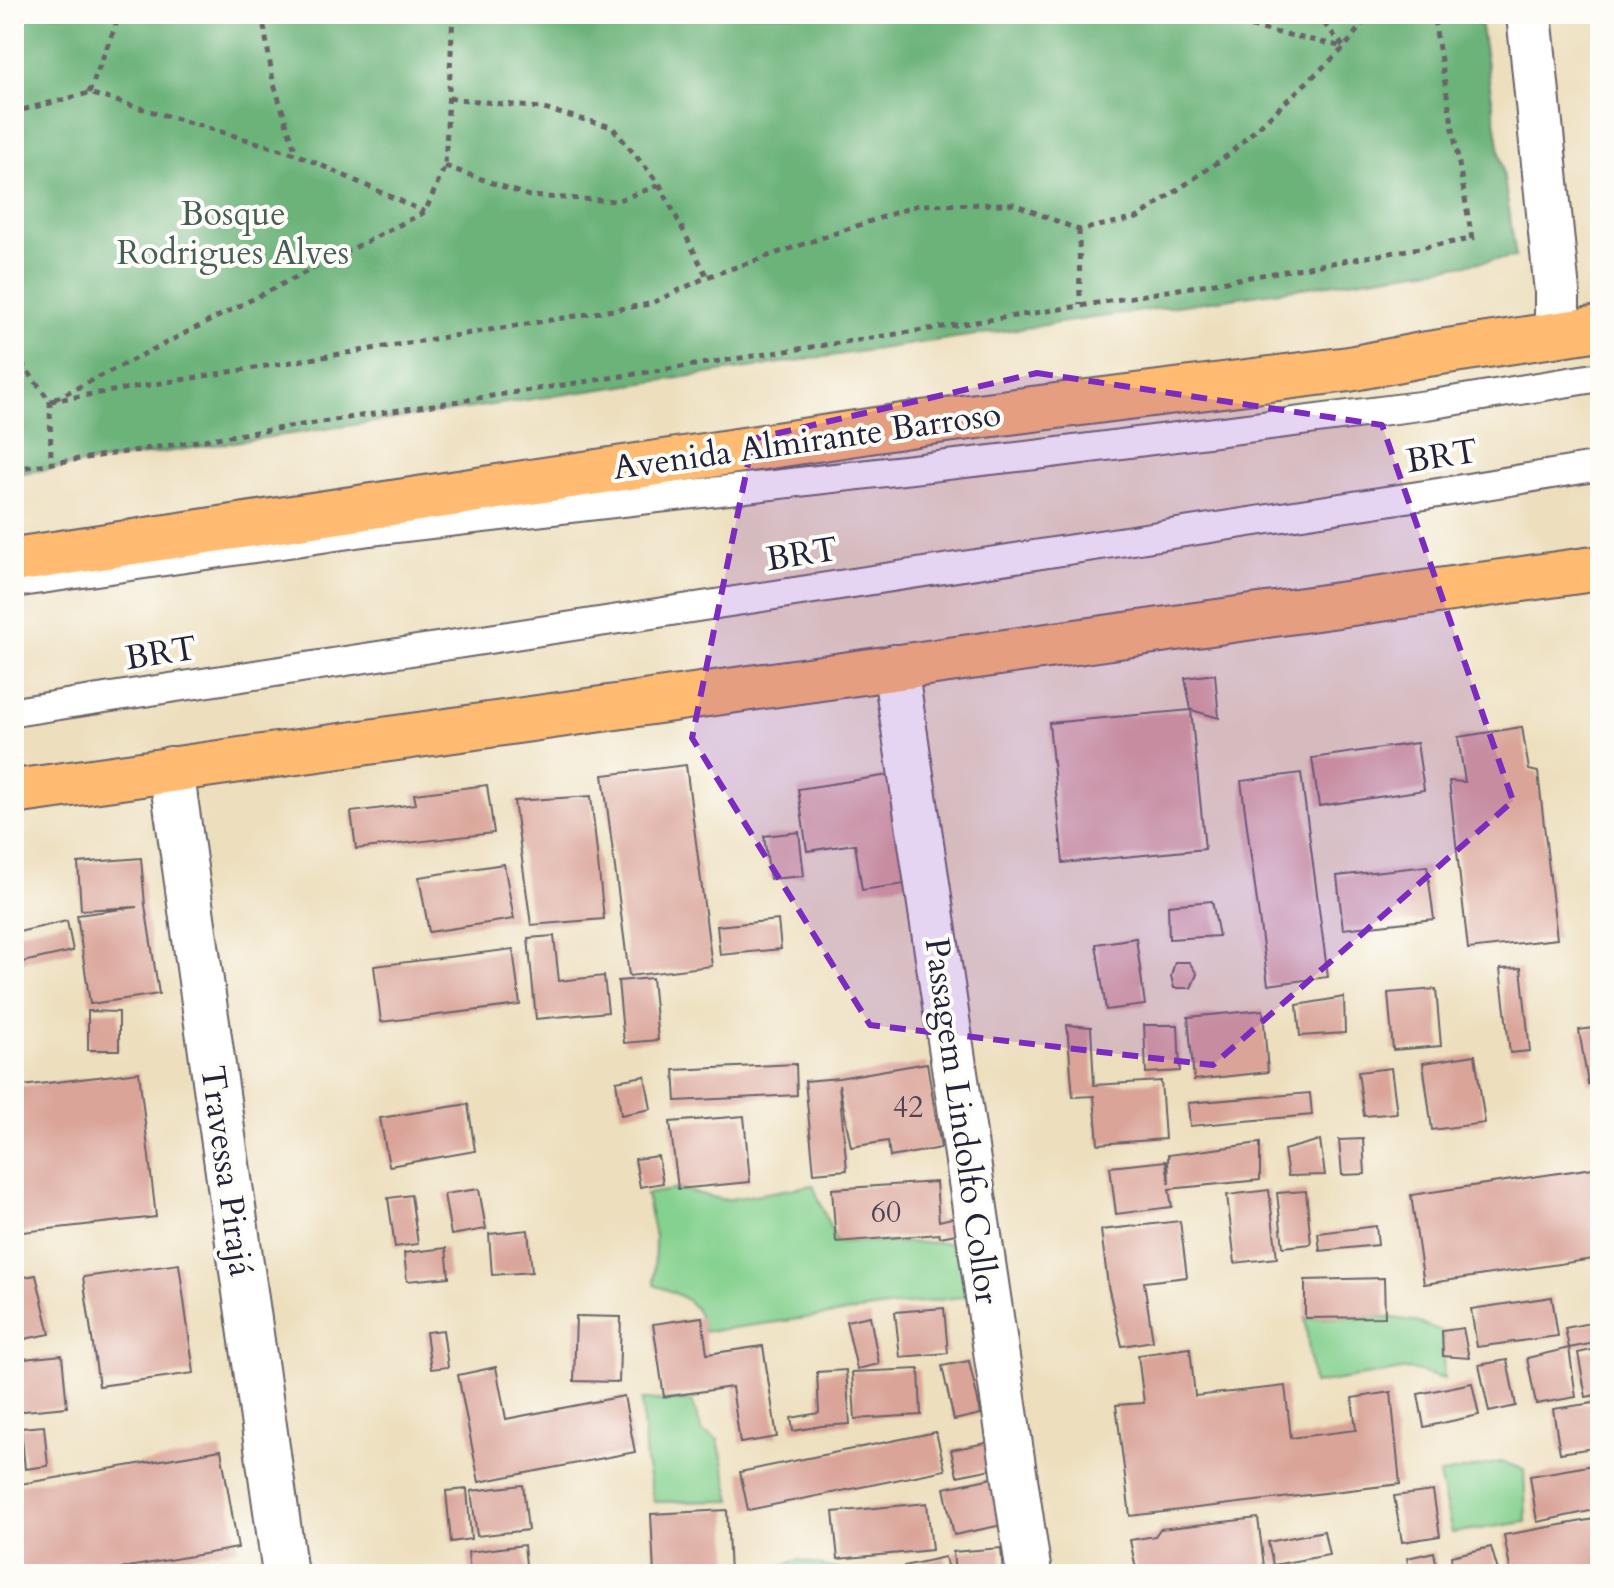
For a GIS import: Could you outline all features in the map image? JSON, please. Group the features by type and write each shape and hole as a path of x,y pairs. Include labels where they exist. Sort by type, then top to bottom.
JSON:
{"highway":[{"name":"Avenida Almirante Barroso","path":"14,560 922,423 1349,369 1600,328"},
{"path":"14,792 1600,568"}],"street":[{"path":"1529,14 1557,292 1557,333"},
{"name":"Passagem Lindolfo Collor","path":"895,667 1029,1574"},
{"name":"Travessa Pirajá","path":"171,769 285,1574"}],"lane":[{"name":"BRT","path":"14,583 370,531 1035,455 1427,405 1600,377"},
{"name":"BRT","path":"14,712 1600,466"}],"path":[{"path":"89,93 120,14"},
{"path":"262,14 273,81 296,154"},
{"path":"50,401 425,212 445,166 453,14"},
{"path":"1192,14 1345,47"},
{"path":"1316,14 1345,47"},
{"path":"50,401 650,304 707,277 918,205 1014,204 1079,230 1137,218 1228,155 1345,47 1369,14"},
{"path":"14,469 1080,306 1472,239 1433,14"},
{"path":"14,117 22,110 89,93 296,154 425,212"},
{"path":"449,98 540,108 612,127 660,185 707,277"},
{"path":"14,99 22,110"},
{"path":"445,166 529,196 616,201 660,185"},
{"path":"1079,230 1080,306"},
{"path":"14,353 50,401 51,463"}],"highlighted area":[{"path":"1037,373 1382,425 1513,801 1213,1065 870,1025 692,738 753,439"}],"green space":[{"name":"Bosque Rodrigues Alves","path":"14,14 1479,14 1516,257 14,474"},
{"path":"813,1185 836,1242 967,1243 976,1295 704,1332 698,1313 688,1301 654,1285 655,1237 646,1194 678,1189 725,1200"},
{"path":"1385,1317 1413,1321 1442,1331 1444,1379 1409,1369 1313,1384 1305,1318"},
{"path":"642,1400 692,1401 702,1431 718,1440 732,1501 654,1502 646,1462"},
{"path":"1500,1462 1524,1469 1526,1522 1452,1533 1439,1475"},
{"path":"799,1560 856,1574 773,1574 766,1570"}],"building":[{"path":"1215,674 1219,718 1191,710 1185,678"},
{"path":"1191,710 1205,849 1063,863 1049,723"},
{"path":"1522,727 1529,770 1538,772 1557,939 1468,949 1449,781 1465,782 1458,737"},
{"path":"1417,743 1424,790 1319,806 1312,758"},
{"path":"686,765 712,966 629,976 603,775"},
{"path":"1301,773 1328,977 1268,985 1241,781"},
{"path":"896,774 913,883 862,890 855,844 807,851 798,789"},
{"path":"487,785 494,833 356,849 351,812 416,804 414,794"},
{"path":"591,796 604,919 531,925 514,801"},
{"path":"799,832 804,876 770,879 764,836"},
{"path":"141,858 159,994 90,1004 77,915 137,907 81,910 78,863"},
{"path":"504,864 514,919 429,932 419,877"},
{"path":"1427,866 1434,919 1343,929 1337,876"},
{"path":"1212,901 1219,936 1169,939 1168,905"},
{"path":"778,920 781,949 720,955 717,926"},
{"path":"67,921 73,951 14,964 14,933"},
{"path":"554,936 559,981 604,976 608,1012 536,1019 528,938"},
{"path":"1136,938 1145,1005 1106,1010 1096,944"},
{"path":"513,949 520,1005 381,1022 374,966"},
{"path":"1175,962 1189,962 1197,974 1191,988 1174,988 1171,976"},
{"path":"1521,968 1530,1051 1510,1053 1500,969"},
{"path":"652,978 658,1040 624,1043 618,981"},
{"path":"1436,989 1441,1046 1393,1050 1388,993"},
{"path":"1344,997 1345,1033 1300,1036 1297,1005"},
{"path":"1263,1010 1268,1072 1194,1080 1188,1017"},
{"path":"88,1011 119,1012 119,1050 88,1050"},
{"path":"1067,1025 1091,1027 1094,1085 1161,1081 1165,1139 1098,1144 1094,1096 1073,1097"},
{"path":"1144,1025 1178,1025 1180,1071 1146,1073"},
{"path":"1600,1027 1600,1082 1588,1084 1579,1030"},
{"path":"1475,1055 1485,1123 1432,1130 1423,1063"},
{"path":"927,1063 941,1148 890,1157 888,1141 851,1147 839,1084 847,1170 814,1173 805,1081"},
{"path":"796,1064 797,1095 676,1101 674,1070"},
{"path":"1391,1068 1397,1113 1364,1116 1358,1072"},
{"path":"139,1072 156,1217 14,1233 14,1087"},
{"path":"645,1076 651,1109 621,1115 616,1081"},
{"path":"1310,1093 1312,1115 1190,1126 1188,1103"},
{"path":"468,1104 475,1151 389,1166 380,1118"},
{"path":"744,1116 750,1182 678,1189 670,1122"},
{"path":"1363,1139 1365,1174 1342,1175 1339,1140"},
{"path":"1320,1140 1325,1175 1288,1176 1284,1150"},
{"path":"1260,1143 1260,1180 1169,1189 1172,1207 1116,1214 1110,1167 1166,1161 1169,1184 1168,1155"},
{"path":"658,1156 663,1183 640,1187 635,1159"},
{"path":"1600,1167 1600,1258 1424,1284 1411,1195"},
{"path":"936,1182 939,1221 969,1214 972,1231 940,1237 939,1234 836,1242 832,1189"},
{"path":"479,1189 486,1229 451,1235 444,1194"},
{"path":"1269,1190 1277,1258 1235,1263 1227,1195"},
{"path":"1306,1191 1311,1244 1283,1247 1277,1193"},
{"path":"411,1195 418,1244 395,1247 388,1198"},
{"path":"1180,1221 1187,1277 1144,1282 1153,1341 1122,1346 1108,1286 1101,1230"},
{"path":"1376,1226 1378,1245 1320,1251 1318,1233"},
{"path":"528,1230 532,1272 492,1275 489,1234"},
{"path":"446,1248 449,1277 407,1281 404,1253"},
{"path":"179,1264 194,1373 99,1386 83,1277"},
{"path":"36,1275 50,1334 14,1341 14,1279"},
{"path":"1384,1278 1385,1317 1305,1318 1305,1280"},
{"path":"1552,1297 1558,1336 1477,1347 1471,1309"},
{"path":"944,1308 948,1353 900,1357 895,1312"},
{"path":"576,1316 621,1317 619,1382 574,1381"},
{"path":"870,1316 879,1364 857,1369 846,1321"},
{"path":"702,1317 707,1354 763,1346 777,1437 740,1443 732,1387 664,1397 653,1324"},
{"path":"1600,1321 1600,1342 1569,1348 1565,1328"},
{"path":"1463,1328 1469,1358 1443,1356 1442,1331"},
{"path":"443,1330 448,1367 431,1369 426,1332"},
{"path":"1190,1348 1195,1396 1285,1386 1291,1438 1356,1430 1352,1398 1391,1392 1400,1484 1130,1516 1116,1405 1144,1403 1138,1355"},
{"path":"1569,1348 1576,1397 1536,1404 1527,1358"},
{"path":"1600,1348 1600,1394 1586,1397 1578,1353"},
{"path":"62,1355 67,1407 14,1412 14,1360"},
{"path":"1507,1360 1516,1406 1489,1412 1479,1365"},
{"path":"969,1361 981,1414 954,1420 942,1366"},
{"path":"496,1367 506,1419 624,1396 635,1452 479,1482 458,1375"},
{"path":"919,1369 921,1415 855,1419 852,1372"},
{"path":"846,1370 850,1424 793,1431 791,1418 819,1413 817,1372"},
{"path":"1472,1383 1479,1415 1424,1427 1418,1394"},
{"path":"1600,1402 1600,1447 1560,1453 1553,1409"},
{"path":"44,1426 48,1466 25,1469 21,1428"},
{"path":"936,1432 945,1470 748,1510 740,1472"},
{"path":"1001,1440 1007,1466 957,1476 951,1450"},
{"path":"221,1450 238,1548 88,1574 14,1574 14,1485"},
{"path":"1600,1464 1600,1509 1537,1522 1530,1476"},
{"path":"1007,1475 1017,1522 954,1535 944,1488"},
{"path":"523,1485 528,1530 477,1536 471,1491"},
{"path":"467,1489 471,1539 451,1542 446,1491"},
{"path":"1433,1491 1440,1536 1402,1542 1394,1496"},
{"path":"927,1503 932,1550 838,1559 833,1512"},
{"path":"727,1510 730,1574 654,1574 651,1514"},
{"path":"1258,1518 1265,1574 1137,1574 1130,1540 1155,1536 1160,1529"},
{"path":"1600,1518 1600,1574 1511,1574 1504,1535"},
{"path":"1324,1531 1329,1555 1273,1565 1268,1542"},
{"path":"524,1545 527,1574 470,1574 468,1552"},
{"path":"1491,1547 1499,1574 1453,1574 1451,1556"},
{"path":"1001,1548 1003,1574 955,1574 953,1552"},
{"path":"1434,1552 1438,1574 1410,1574 1407,1558"},
{"path":"945,1557 949,1574 906,1574 904,1566"},
{"path":"231,1568 232,1574 203,1574 203,1572"}]}
